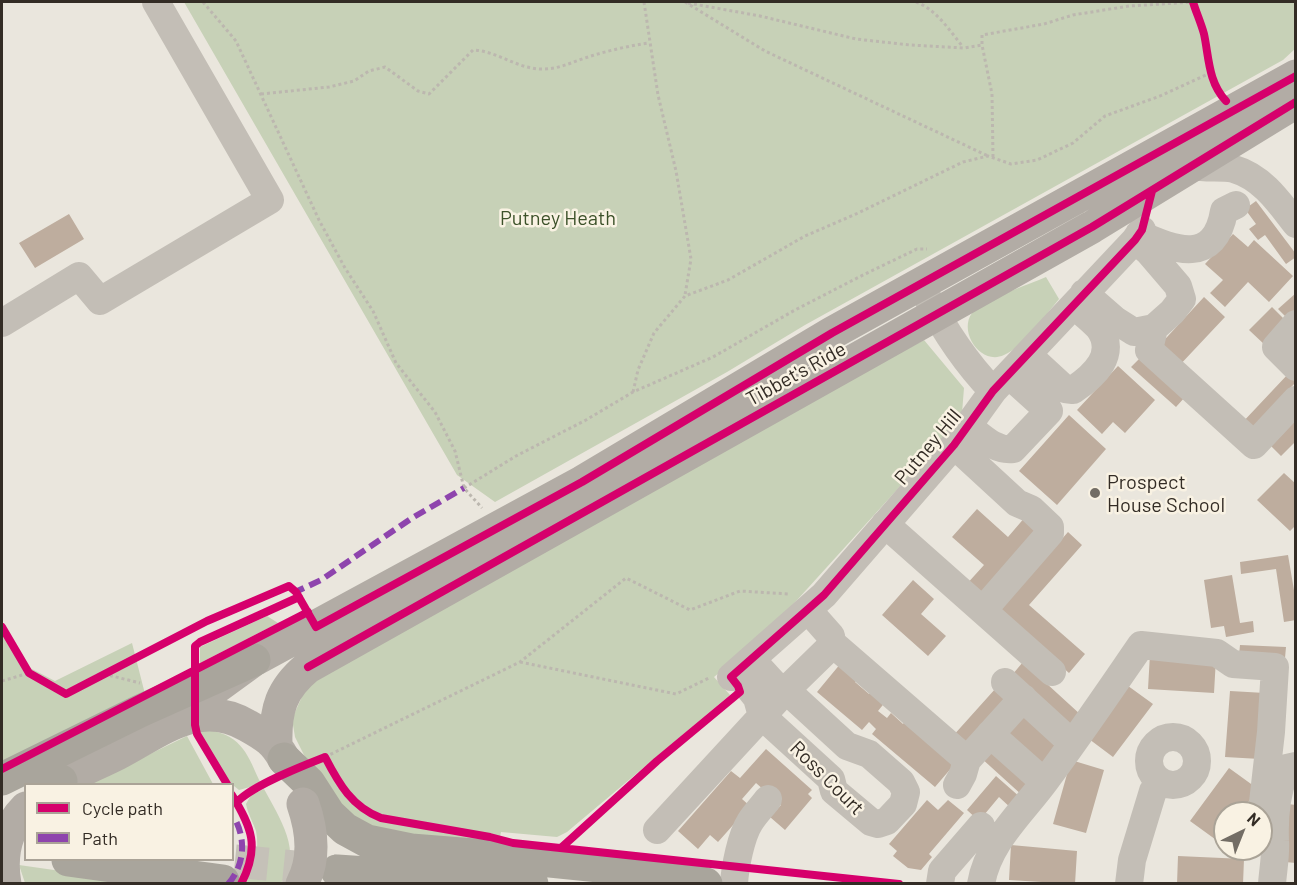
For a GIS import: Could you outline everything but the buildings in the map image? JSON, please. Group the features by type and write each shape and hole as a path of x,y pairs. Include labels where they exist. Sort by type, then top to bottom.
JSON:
{"highway":[{"path":"2,779 140,711 254,660"},
{"path":"280,751 309,783 329,814 345,829 367,841 411,850 653,871 676,874 706,884"},
{"path":"2,795 24,789"},
{"path":"2,825 24,830"},
{"path":"2,848 24,853"},
{"path":"91,861 228,867"},
{"path":"337,871 532,884"}],"main road":[{"name":"Tibbet's Ride","path":"169,725 188,708 254,660 582,482 832,333 1296,76"},
{"name":"Tibbet's Ride","path":"280,751 275,724 285,691 294,678 308,667 1092,227 1296,102"},
{"path":"54,783 169,725 195,716 222,714 241,722 280,751 303,804 312,841 310,859 302,884"},
{"path":"5,884 3,845 17,816 24,810"}],"street":[{"path":"2,323 79,276 100,301 270,200 156,2"},
{"path":"1239,136 1262,171 1263,183"},
{"path":"1192,166 1206,169 1232,169 1263,183 1296,224"},
{"path":"1138,235 1162,245 1196,250 1209,244 1218,233 1224,212 1236,205"},
{"path":"1079,299 1134,332 1154,328 1172,312 1182,299 1178,286 1148,251 1138,235"},
{"name":"Putney Hill","path":"740,670 816,603 961,436 1010,374 1138,235"},
{"path":"919,284 969,366 1053,380 1065,389 1073,390 1083,384 1104,361 1107,350 1100,329 1079,299"},
{"path":"1296,324 1276,347 1296,367"},
{"path":"1154,328 1149,350 1254,445 1296,400"},
{"path":"961,436 1006,450 1013,449 1049,411 1010,374"},
{"path":"961,436 1017,503 1030,509 1050,527 1050,533 983,610"},
{"path":"885,524 1052,672"},
{"path":"816,603 832,643 962,773 990,734 1014,690 1063,735"},
{"path":"657,830 832,643"},
{"path":"981,884 984,868 992,850 1046,780 1141,645 1217,653 1233,664 1275,667 1263,801"},
{"path":"1286,736 1296,657"},
{"name":"Ross Court","path":"740,670 786,690 848,746 869,754 901,782 906,792 906,799 893,816 878,824 871,822 834,791 831,779 762,716 757,698 740,670"},
{"path":"990,734 1035,774"},
{"path":"823,771 832,769 848,752 848,746"},
{"path":"1272,884 1278,792 1287,768 1296,766"},
{"path":"1129,884 1132,860 1153,791 1160,782"},
{"path":"734,884 735,866 745,832 749,823 768,799"},
{"path":"940,884 942,871 981,826"},
{"path":"1257,884 1258,861"}],"path":[{"path":"203,2 236,41 319,220 345,268 373,311 396,363 435,412 455,451 464,488 484,511"},
{"path":"644,2 658,95 676,171 691,259 685,296"},
{"path":"684,2 760,16 856,39 964,48 982,45"},
{"path":"684,2 765,51 1011,164 1037,160 1073,143 1105,117 1160,96 1210,73"},
{"path":"916,2 941,20 964,48"},
{"path":"991,156 992,94 982,35 1044,24 1073,15 1129,6 1193,2 1204,33 1210,73 1217,90"},
{"path":"261,94 337,85 354,81 369,71 385,67 418,91 429,94 473,50 484,50 524,66 541,69 566,65 624,46 649,44"},
{"path":"633,392 638,370 654,333 685,296 728,280 805,237 963,162 991,156"},
{"path":"464,488 516,456 586,420 633,392 713,357 795,310 865,274 917,249 928,249"},
{"path":"330,767 322,758 520,662 626,578 690,610 740,591 816,603"},
{"path":"520,662 676,694 724,670 740,670"},
{"path":"23,663 29,673 38,678"},
{"path":"94,679 114,668"},
{"path":"2,681 29,673"},
{"path":"104,674 149,686"}],"green space":[{"name":"Putney Heath","path":"184,2 1295,2 1296,48 1283,60 805,325 727,372 495,502 457,475"},
{"path":"1046,277 1059,299 1034,330 1020,345 1004,355 987,356 980,352 970,338 968,329 968,321 972,313 995,298"},
{"path":"924,340 964,388 962,413 952,429 769,631 714,677 730,695 567,832 557,837 501,832 498,847 383,839 324,795 295,737 292,719 308,683 779,417"},
{"path":"267,616 278,623 200,663 200,647"},
{"path":"2,621 28,667 55,681 132,643 145,694 2,763"},
{"path":"209,730 220,733 237,742 248,756 261,784 239,790 234,783 229,782 199,731"},
{"path":"187,736 212,783 90,783"},
{"path":"264,789 287,835 290,860 281,883 245,883 257,851 256,831 246,804 251,795"},
{"path":"19,865 145,883 25,883"}],"tunnel":[{"path":"235,861 335,871"}],"marked path":[{"path":"293,593 321,580 412,518 464,488"},
{"path":"228,884 237,870 242,854 241,837 236,821"}],"cycle path":[{"path":"1193,2 1204,34 1212,78 1226,101"},
{"path":"2,627 29,673 66,694 207,621 289,586 296,592 316,627 582,482 832,333 1296,76"},
{"path":"308,667 1092,227 1296,102"},
{"path":"562,847 657,761 740,692 731,677 824,595 954,445 993,391 1135,240 1142,230 1152,191"},
{"path":"226,783 197,734 195,646 299,597"},
{"path":"2,769 308,612"},
{"path":"237,802 254,789 325,757 347,794 362,808 381,818 513,843 899,884"},
{"path":"234,799 249,828 252,848 247,871 241,884"}],"place":[{"name":"Prospect House School","path":"1095,493"}]}
